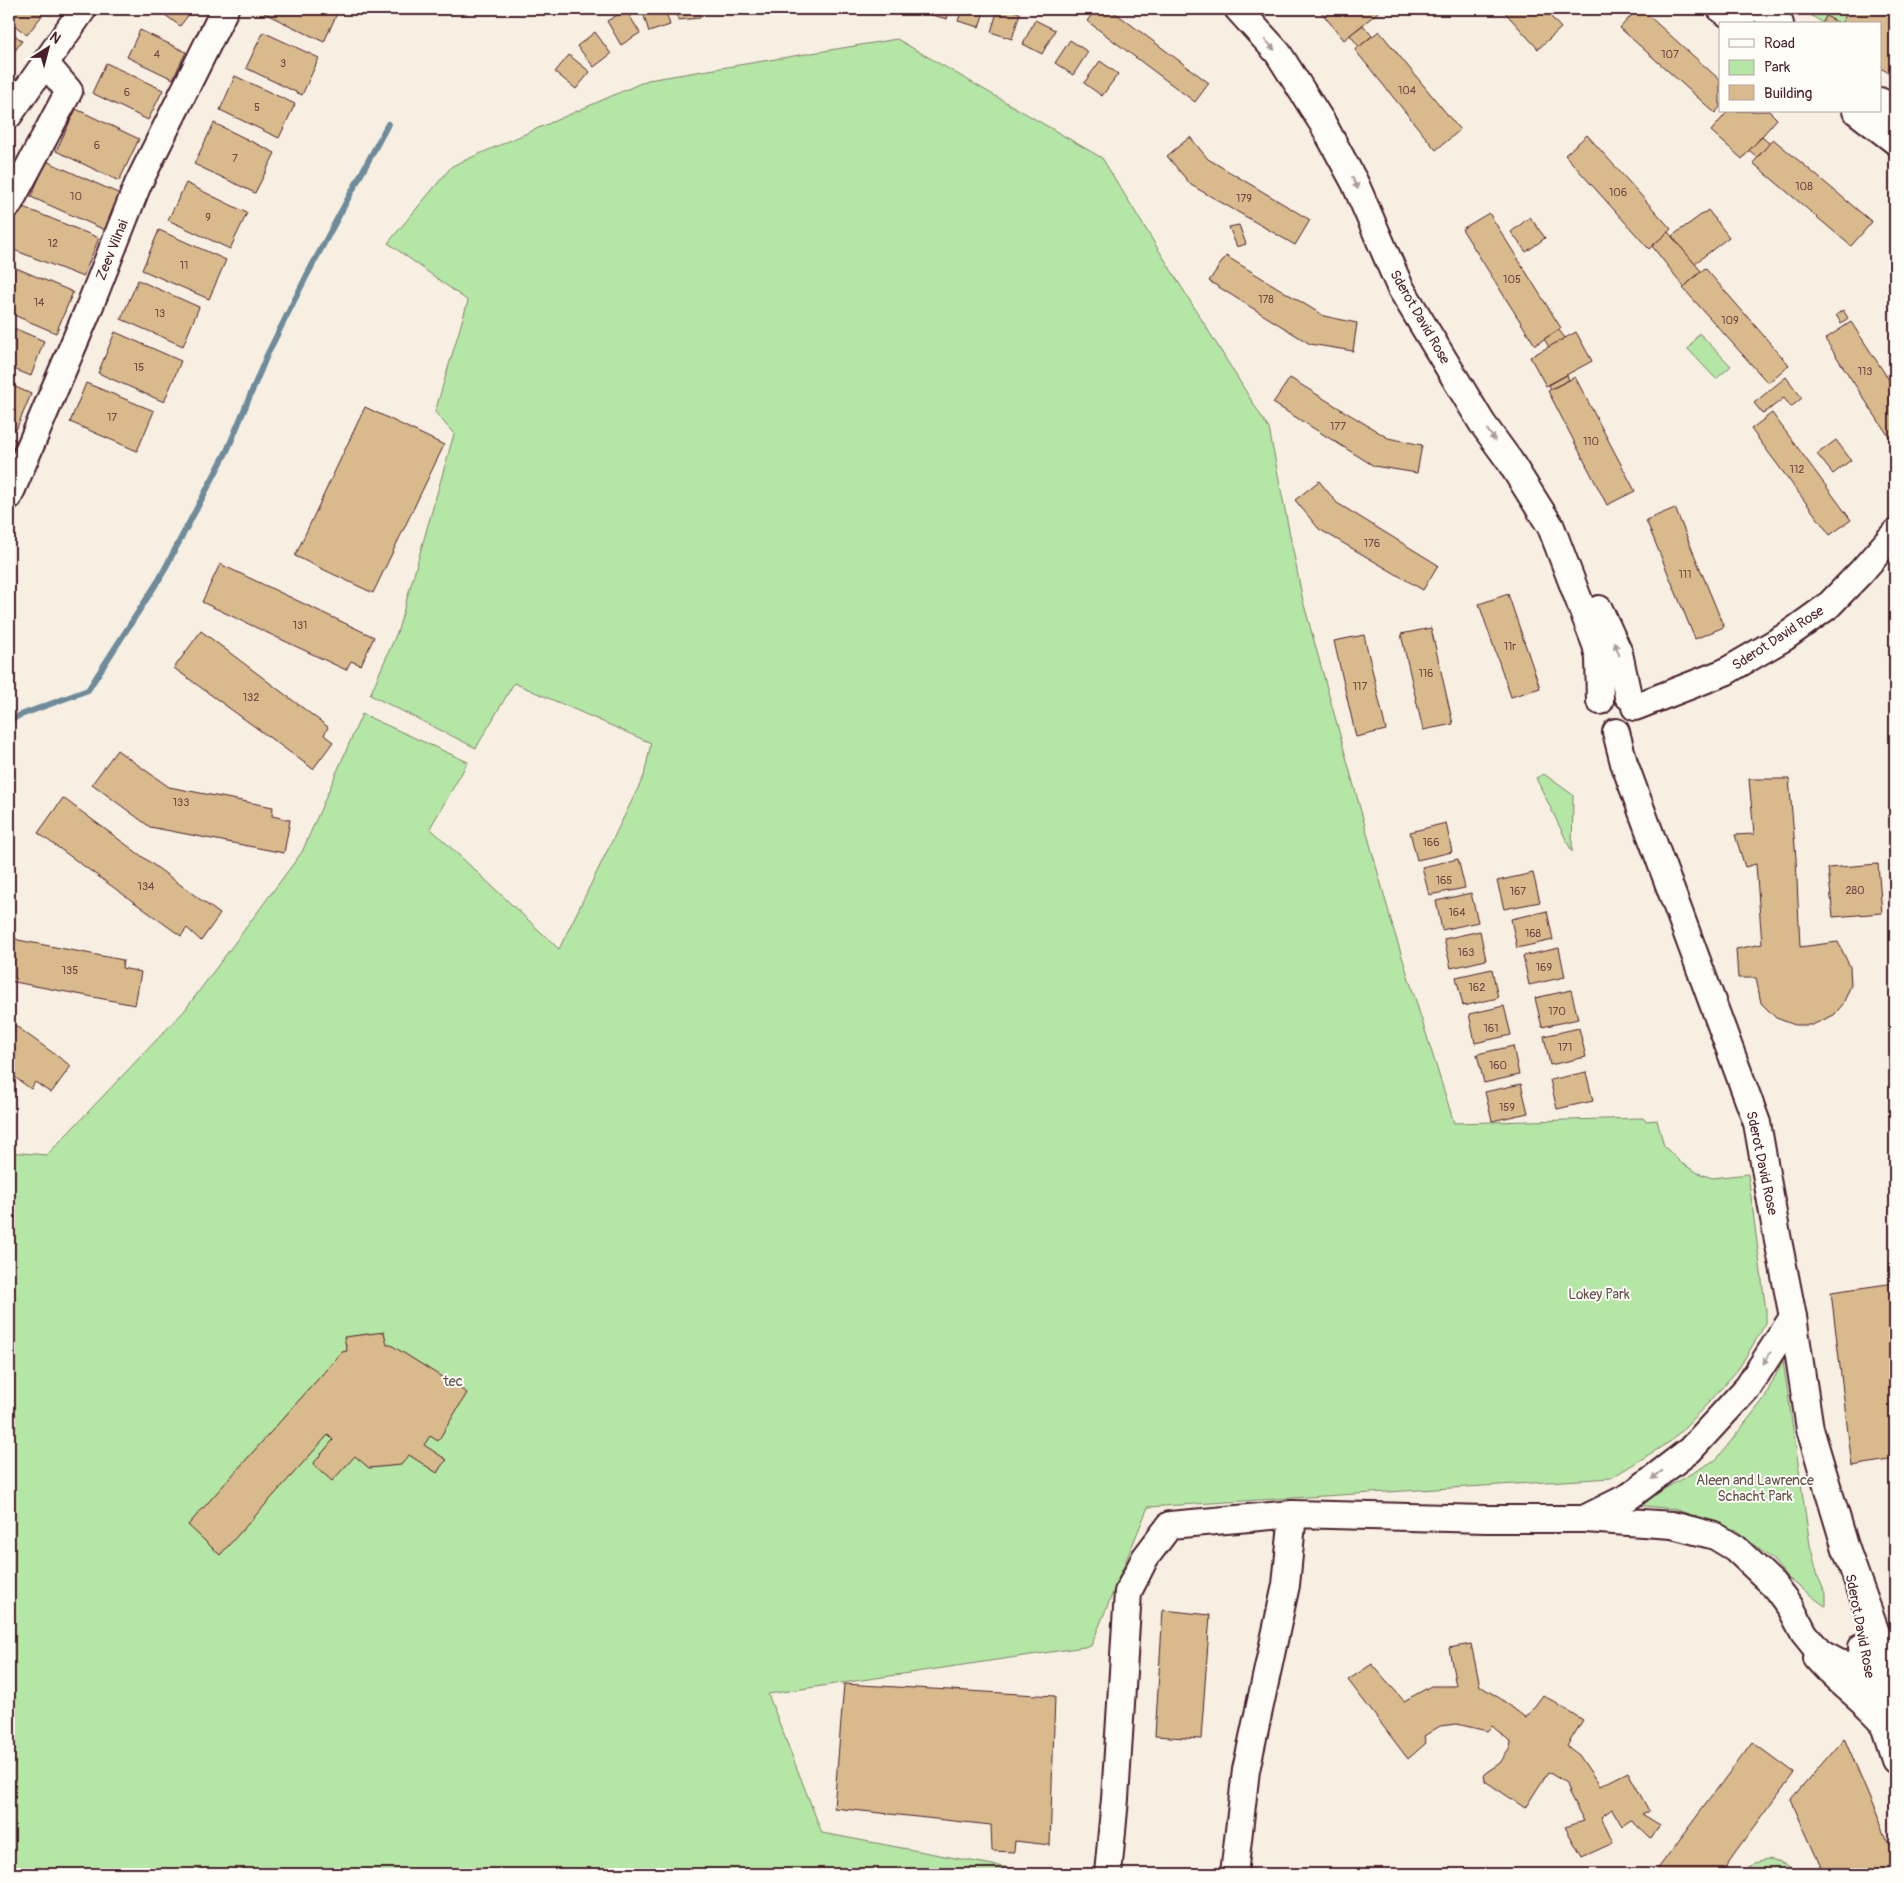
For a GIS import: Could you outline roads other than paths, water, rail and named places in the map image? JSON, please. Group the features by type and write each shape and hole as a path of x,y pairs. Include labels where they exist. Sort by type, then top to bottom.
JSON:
{"street":[{"path":"9,115 83,9"},
{"name":"Zeev Vilnai","path":"9,496 87,312 138,184 225,9"},
{"name":"Sderot David Rose","path":"1238,9 1278,53 1323,124 1355,183 1400,287 1550,527 1596,644 1600,701"},
{"path":"1722,9 1739,22"},
{"path":"1761,9 1777,22"},
{"path":"9,204 69,91 45,63"},
{"path":"1882,102 1895,112"},
{"path":"1857,112 1895,141"},
{"name":"Sderot David Rose","path":"1632,702 1725,672 1785,637 1828,606 1895,533"},
{"path":"1570,575 1586,590 1607,625 1619,653 1636,713 1632,724 1622,731 1616,732 1605,728 1598,718 1600,701 1610,694 1616,692 1632,702"},
{"name":"Sderot David Rose","path":"1616,732 1624,763 1757,1123 1793,1317 1810,1429 1846,1550 1874,1662 1884,1723 1895,1759"},
{"path":"1585,1519 1630,1496 1690,1450 1748,1387 1793,1317"},
{"path":"1234,1874 1246,1770 1286,1585 1293,1514"},
{"path":"1108,1874 1115,1799 1128,1592 1145,1558 1170,1525 1293,1514 1486,1519 1585,1519 1672,1525 1715,1536 1734,1548 1772,1584 1791,1608 1816,1658 1832,1675 1870,1707 1884,1723"},
{"path":"1804,1633 1820,1653 1839,1663 1848,1666 1874,1662"},
{"name":"Sderot David Rose","path":"1874,1662 1895,1696"}],"waterway":[{"path":"9,722 18,716 88,690 160,578 227,451 267,355 306,277 388,124"}],"park label":[{"name":"Lokey Park","path":"1599,1294"},
{"name":"tec","path":"453,1381"},
{"name":"Aleen and Lawrence Schacht Park","path":"1755,1488"}]}
